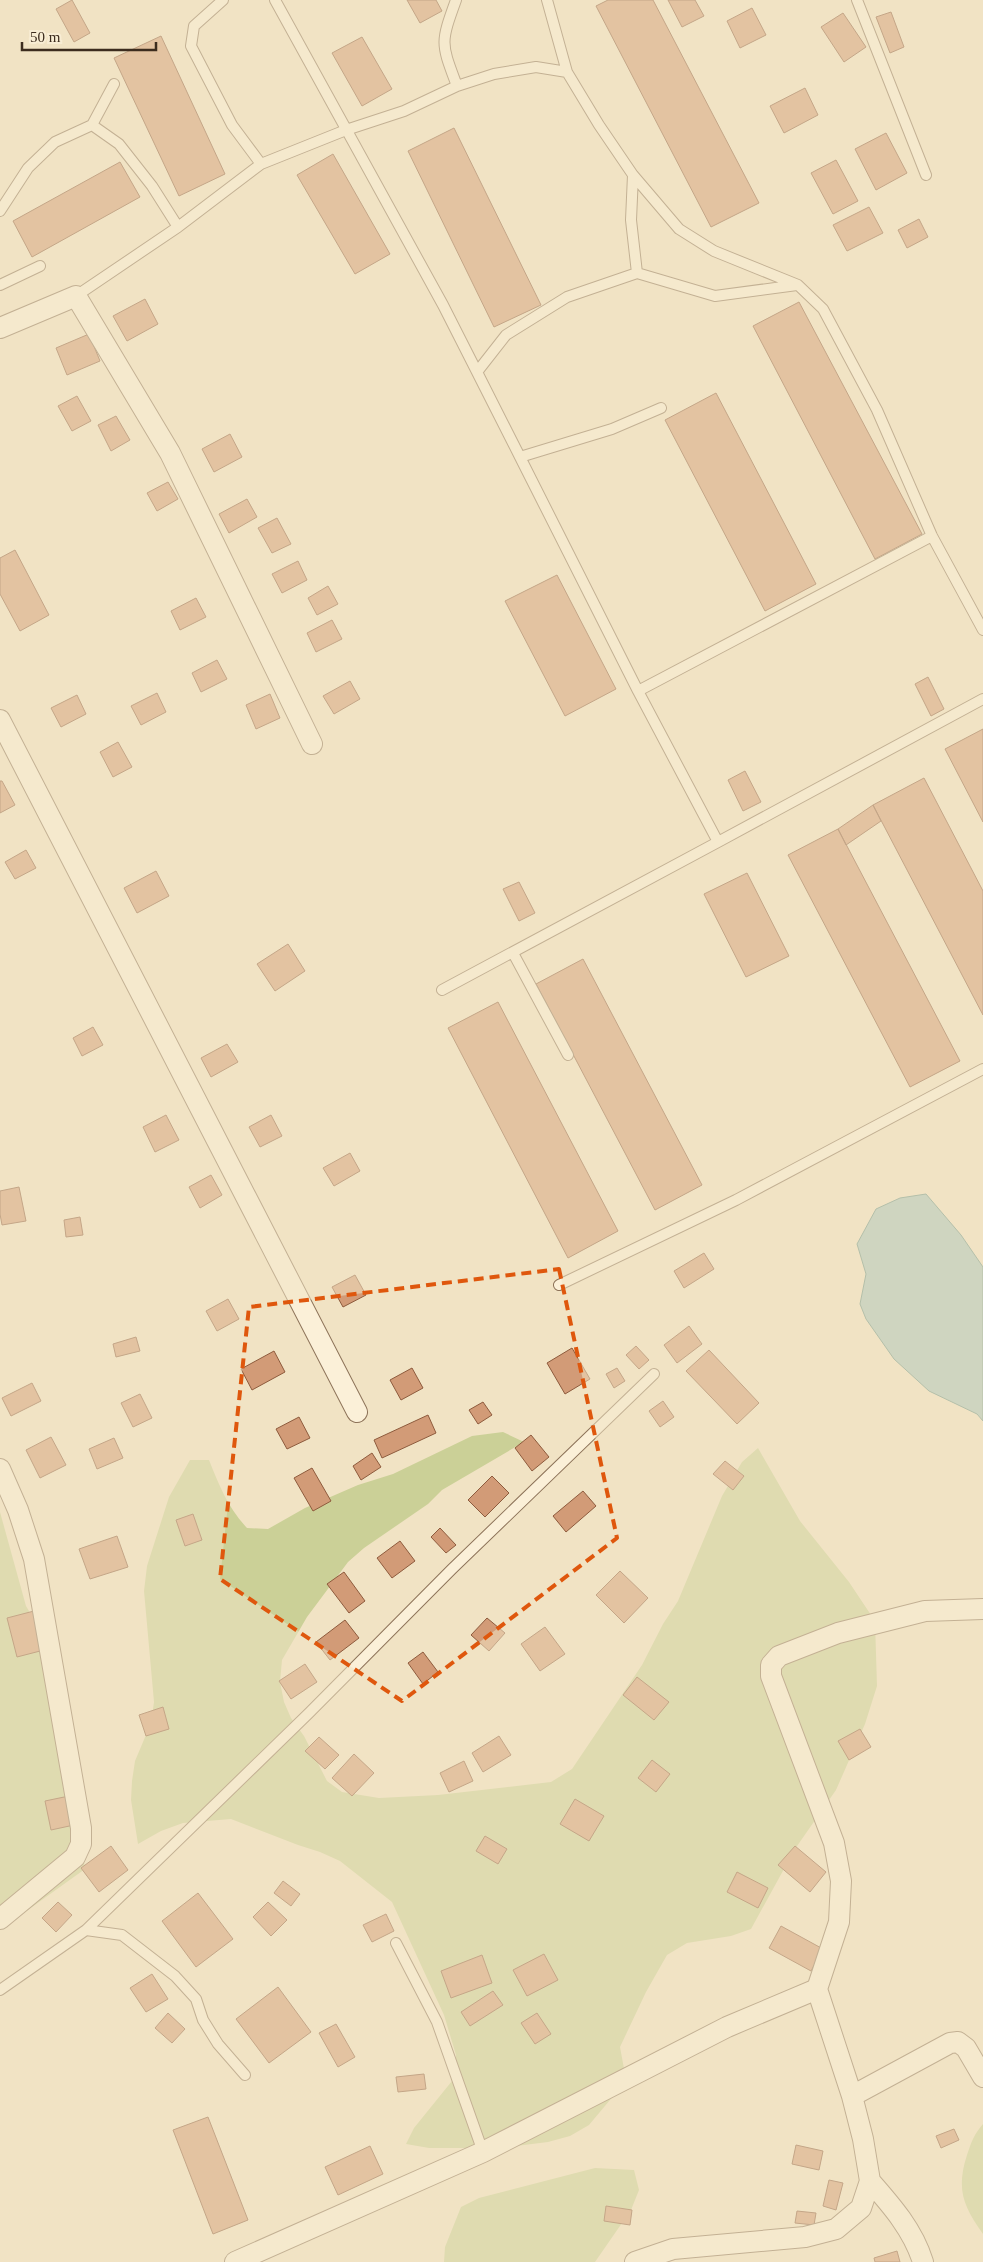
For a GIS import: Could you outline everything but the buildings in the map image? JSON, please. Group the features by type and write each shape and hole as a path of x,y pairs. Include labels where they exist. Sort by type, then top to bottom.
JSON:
{"street":[{"path":"0,328 76,296 170,453 312,744"},
{"path":"0,720 357,1412"},
{"path":"0,1469 18,1510 34,1559 81,1828 82,1844 75,1857 0,1919"},
{"path":"634,2262 673,2249 804,2237 836,2229 861,2208 870,2181 863,2139 852,2096 816,1989 839,1922 841,1881 834,1843 771,1676 771,1665 779,1656 838,1634 925,1611 983,1609"},
{"path":"235,2262 483,2152 727,2027 816,1989"},
{"path":"852,2096 950,2043 958,2042 966,2048 983,2077"},
{"path":"870,2181 901,2216 919,2248 923,2262"}],"lane":[{"path":"223,0 194,26 191,46 232,124 261,164"},
{"path":"275,0 443,305 638,691 718,842"},
{"path":"456,0 444,34 443,50 457,86"},
{"path":"546,0 567,72 599,125 633,174 679,230 714,251 798,284 823,310 868,393 932,536 983,630"},
{"path":"857,0 926,175"},
{"path":"76,296 178,227 261,164 346,130 404,111 457,86 494,74 536,67 567,72"},
{"path":"0,211 28,168 48,148 55,142 92,124 114,84"},
{"path":"92,124 119,144 152,186 178,227"},
{"path":"633,174 631,220 637,273"},
{"path":"0,285 40,266"},
{"path":"477,372 506,335 567,297 637,273 715,296 798,284"},
{"path":"520,457 612,429 661,408"},
{"path":"638,691 932,536"},
{"path":"442,990 983,699"},
{"path":"513,953 568,1055"},
{"path":"559,1285 736,1200 983,1069"},
{"path":"0,1990 86,1930 310,1713 452,1569 654,1374"},
{"path":"86,1930 122,1935 175,1976 196,1999 204,2020 218,2044 245,2075"},
{"path":"396,1943 437,2022 483,2152"}],"highlighted area":[{"path":"559,1269 617,1538 402,1701 220,1579 249,1307"}],"green space":[{"path":"503,1432 524,1442 442,1490 428,1504 364,1548 348,1562 307,1617 282,1660 280,1682 284,1702 291,1718 304,1736 327,1781 342,1792 379,1798 438,1795 551,1782 572,1769 642,1665 663,1624 678,1601 722,1496 742,1462 758,1448 800,1521 849,1582 875,1621 877,1686 865,1724 836,1790 795,1849 751,1929 731,1936 687,1943 667,1955 646,1992 620,2047 625,2074 615,2094 589,2125 570,2136 548,2142 500,2148 429,2148 406,2144 414,2128 456,2076 456,2055 444,2015 392,1902 340,1861 231,1819 183,1823 161,1831 138,1844 131,1800 132,1781 135,1761 151,1723 154,1702 144,1591 147,1566 169,1497 190,1460 209,1460 229,1504 247,1528 268,1529 305,1508 358,1485 393,1474 472,1436"},
{"path":"0,1512 26,1606 48,1643 65,1709 85,1869 0,1930"},
{"path":"983,2124 983,2234 966,2206 963,2197 962,2178 971,2143"},
{"path":"595,2168 634,2170 639,2190 631,2210 595,2262 444,2262 445,2247 461,2207 479,2198"}],"water":[{"path":"926,1194 961,1235 983,1267 983,1421 977,1414 929,1391 894,1359 866,1319 860,1304 866,1274 857,1244 876,1209 900,1198"}]}
